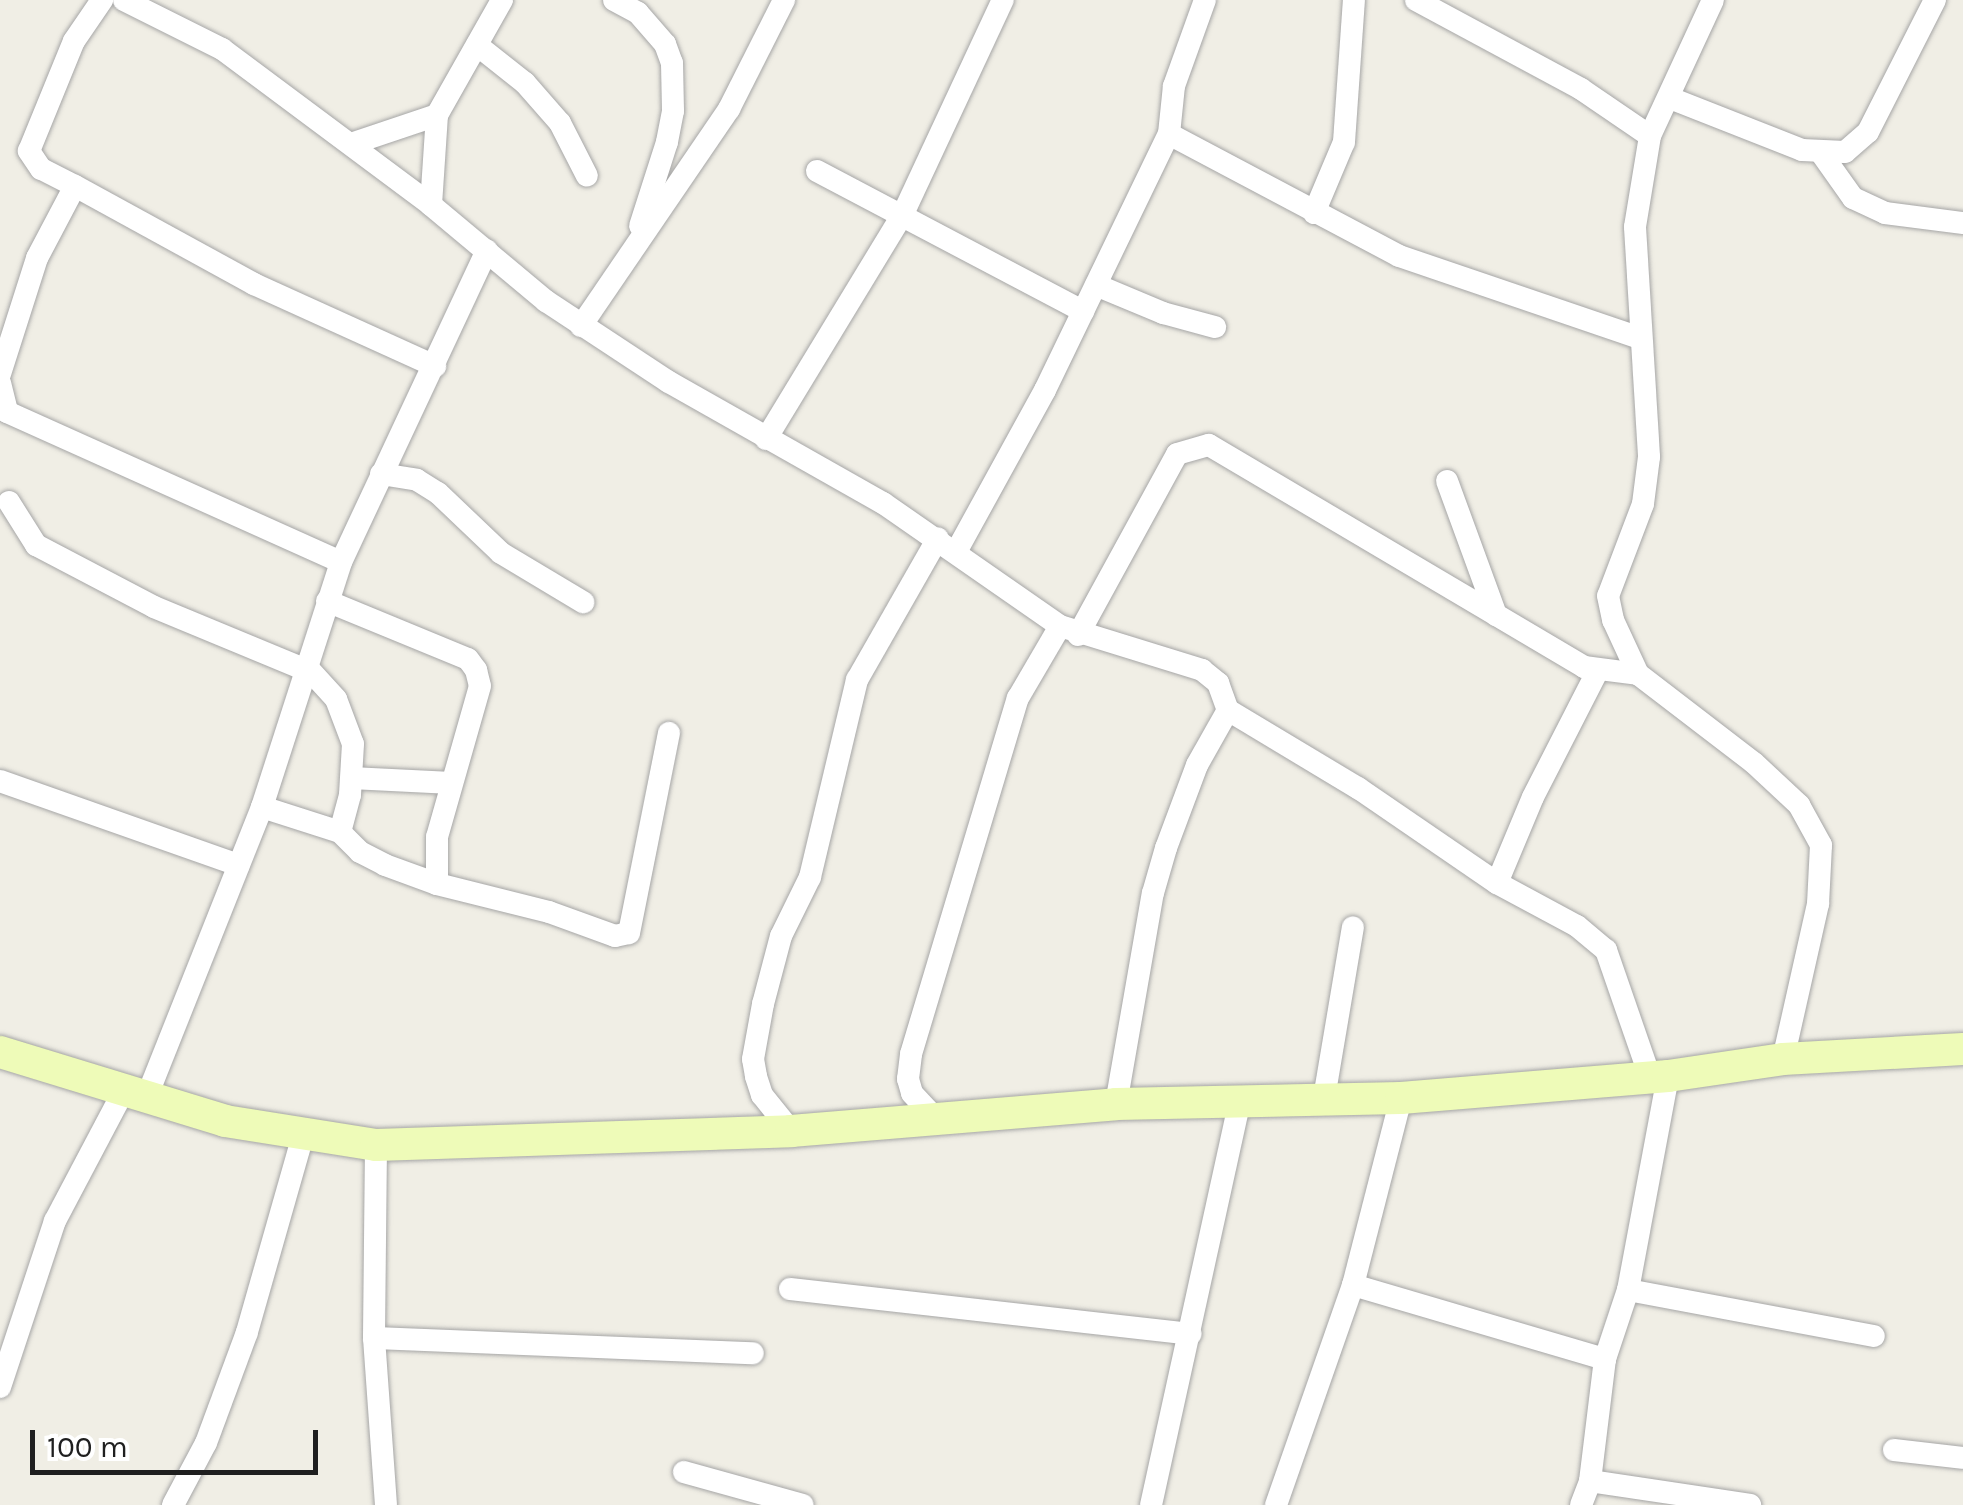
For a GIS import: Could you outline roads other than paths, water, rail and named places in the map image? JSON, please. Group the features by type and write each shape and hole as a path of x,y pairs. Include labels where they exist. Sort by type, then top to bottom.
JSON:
{"street":[{"path":"102,0 74,40 29,151 41,170 254,284 435,366"},
{"path":"124,0 222,49 431,205 581,326 947,545 1069,630 1202,670 1218,683 1228,710 1358,788 1497,883 1577,926 1606,950 1659,1076 1628,1290 1605,1359 1590,1481 1581,1505"},
{"path":"431,205 437,115 502,0"},
{"path":"614,0 638,13 665,44 672,63 673,112 668,142 635,244"},
{"path":"581,326 729,109 784,0"},
{"path":"766,439 903,214 1004,0"},
{"path":"791,1130 762,1095 753,1059 781,936 810,877 857,680 947,545 1083,312 1169,134 1174,86 1205,0"},
{"path":"1314,213 1344,142 1354,0"},
{"path":"1416,0 1581,89 1650,136"},
{"path":"1713,0 1650,136 1635,228 1649,457 1644,504 1608,596 1612,620 1638,674 1754,763 1799,804 1821,844 1818,904 1783,1059"},
{"path":"1670,98 1802,150 1846,152 1868,132 1935,0"},
{"path":"476,45 526,83 560,123 587,176"},
{"path":"351,144 437,115"},
{"path":"1169,134 1399,256 1640,338"},
{"path":"1821,153 1853,198 1885,213 1963,223"},
{"path":"817,171 1083,312"},
{"path":"0,374 38,258 75,186"},
{"path":"0,1387 55,1220 136,1093 239,866 262,807 341,562 487,250"},
{"path":"1096,286 1163,313 1215,327"},
{"path":"0,382 8,412 341,562"},
{"path":"936,1119 912,1092 908,1079 912,1054 1018,698 1069,630 1176,454 1209,445 1584,668 1638,674"},
{"path":"380,474 417,480 438,492 502,554 583,602"},
{"path":"1448,481 1496,615"},
{"path":"9,502 36,544 154,607 304,667 336,699 353,744 352,778 340,832"},
{"path":"327,601 468,659 476,670 480,686 451,784 434,861 437,884"},
{"path":"1497,883 1533,797 1598,670"},
{"path":"1116,1104 1153,893 1197,765 1228,710"},
{"path":"262,807 340,832 360,852 437,884 550,912 615,936 629,932 669,733"},
{"path":"352,778 451,784"},
{"path":"0,781 239,866"},
{"path":"1324,1098 1353,927"},
{"path":"0,1052 225,1121 376,1145 791,1130 1116,1104 1401,1098 1659,1076 1783,1059 1963,1049"},
{"path":"1282,1504 1353,1284 1401,1098"},
{"path":"1151,1505 1240,1102"},
{"path":"172,1505 191,1478 247,1332 303,1135"},
{"path":"376,1145 374,1338 386,1505"},
{"path":"1353,1284 1605,1359"},
{"path":"790,1289 1190,1334"},
{"path":"1628,1290 1874,1336"},
{"path":"374,1338 753,1353"},
{"path":"1894,1450 1963,1458"},
{"path":"684,1472 803,1505"},
{"path":"1590,1481 1750,1505"}]}
